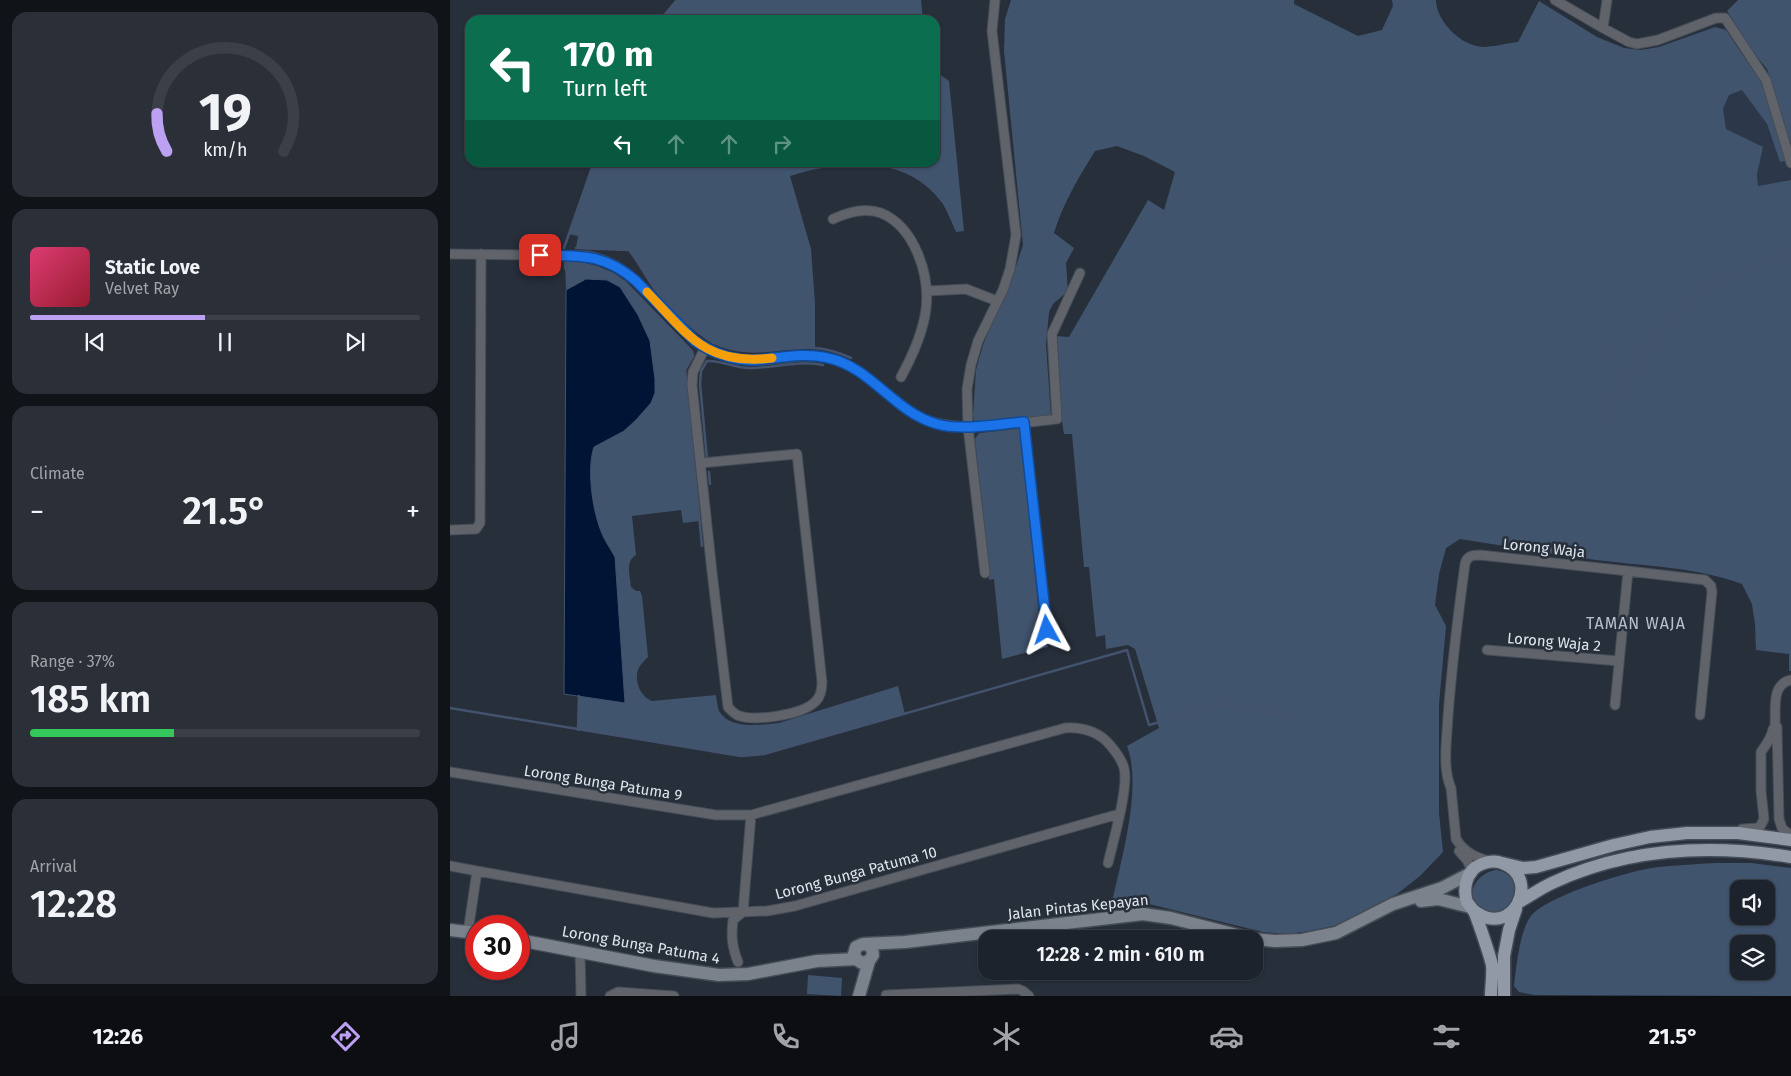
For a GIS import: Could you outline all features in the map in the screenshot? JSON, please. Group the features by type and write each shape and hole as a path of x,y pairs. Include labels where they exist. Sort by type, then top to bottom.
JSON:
{"main road":[{"path":"1491,996 1492,965 1465,890 1472,872 1480,865 1497,862 1523,868 1549,865 1614,845 1650,837 1687,833 1738,833 1791,840"},
{"path":"1472,908 1484,917 1496,919 1507,915 1517,906 1552,883 1604,864 1638,856 1714,849 1743,850 1791,857"},
{"path":"1497,862 1512,869 1520,879 1522,890 1509,930 1504,956 1504,996"}],"street":[{"path":"985,573 968,426 968,389 971,365 978,341 1010,270 1016,235 992,31 995,0"},
{"path":"1555,0 1629,42 1637,44 1658,40 1716,18 1724,18 1766,80 1791,163"},
{"path":"1603,28 1607,0"},
{"path":"833,219 850,212 867,210 881,213 904,231 917,254 924,271 926,308 922,330 901,377"},
{"path":"450,254 589,256 609,262 626,272 695,341 705,348 726,356 753,360 800,355 816,355 837,360 862,373 917,416 937,424 968,426 1057,420 1052,334 1080,273"},
{"path":"450,530 476,529 480,523 481,254"},
{"path":"926,291 966,289 997,301"},
{"path":"701,463 797,454 822,682 819,697 815,703 799,710 776,716 752,717 738,715 728,707 692,385 693,372 705,348"},
{"path":"1024,422 1047,630"},
{"name":"Lorong Waja","path":"1472,872 1467,860 1452,842 1445,788 1448,781 1447,735 1450,693 1466,559 1470,556 1628,570 1703,579 1711,586 1712,592 1700,715"},
{"path":"1615,705 1628,570"},
{"name":"Lorong Waja 2","path":"1487,650 1619,661"},
{"path":"1738,833 1742,829 1758,828 1761,825 1763,815 1761,752 1769,742 1775,724 1778,688 1791,680"},
{"path":"1775,724 1777,727 1778,813 1780,825 1791,836"},
{"name":"Lorong Bunga Patuma 9","path":"450,772 716,815 751,815 1065,728 1078,727 1099,735 1107,742 1120,758 1124,768 1126,778 1108,864"},
{"path":"1760,765 1777,764"},
{"name":"Lorong Waja","path":"1448,781 1452,788 1456,839 1470,854 1497,862"},
{"path":"1763,815 1778,813"},
{"name":"Lorong Bunga Patuma 10","path":"450,866 713,913 768,911 796,906 1119,814"},
{"path":"738,962 732,947 731,936 733,920 743,912 751,815"},
{"path":"473,915 477,871"},
{"name":"Jalan Pintas Kepayan","path":"1263,940 1302,940 1336,932 1394,904 1442,888 1472,872"},
{"name":"Jalan Pintas Kepayan","path":"1394,904 1438,899 1472,908"},
{"name":"Jalan Pintas Kepayan","path":"1007,930 1143,914 1171,918 1218,930"},
{"path":"450,930 465,932"},
{"name":"Jalan Pintas Kepayan","path":"862,945 978,933"},
{"name":"Lorong Bunga Patuma 4","path":"530,942 654,966 719,975 748,974 817,962"},
{"name":"Jalan Pintas Kepayan","path":"864,960 885,948 905,942"},
{"path":"862,945 854,952 864,960"},
{"path":"817,962 862,945"},
{"path":"580,951 581,996"},
{"path":"817,962 864,960"},
{"path":"860,991 864,960"},
{"path":"886,996 1018,989 1028,995"},
{"path":"610,996 618,992 674,996"}],"shaded area":[{"path":"677,0 921,0 922,15 664,15"},
{"path":"1011,0 1294,0 1294,4 1358,36 1382,30 1393,6 1392,0 1436,0 1440,16 1451,31 1466,42 1483,47 1518,42 1539,1 1597,37 1624,48 1641,50 1659,47 1715,27 1726,30 1763,84 1786,161 1780,162 1767,124 1742,90 1729,95 1723,109 1726,129 1763,147 1757,174 1758,186 1791,180 1791,671 1789,671 1789,654 1756,650 1752,604 1742,584 1707,574 1670,568 1579,558 1460,539 1446,548 1439,574 1435,605 1446,626 1439,704 1439,813 1443,852 1420,876 1397,894 1337,925 1310,931 1286,934 1263,932 1263,930 1255,930 1145,903 1111,907 1124,848 1131,804 1133,783 1127,746 1159,728 1135,649 1128,645 1106,649 1105,635 1096,637 1089,567 1084,567 1072,434 1064,434 1057,373 1057,336 1069,337 1148,200 1164,210 1175,172 1144,156 1117,146 1095,151 1077,180 1054,233 1074,248 1066,263 1068,291 1053,304 1049,312 1046,345 1051,416 974,422 976,370 983,345 1008,291 1023,245 1004,51 1005,19"},
{"path":"1738,0 1791,0 1791,145 1767,69 1753,52 1727,11"},
{"path":"940,75 949,81 964,231 956,232 943,204 928,187 911,176 882,167 940,167"},
{"path":"1742,90 1767,124 1780,162 1791,161 1791,180 1758,186 1757,174 1762,147 1726,129 1723,109 1729,95"},
{"path":"593,167 827,167 790,176 811,249 815,303 815,347 749,352 713,344 689,325 653,287 629,250 576,248 578,236 568,234"},
{"path":"565,262 596,268 625,282 692,351 693,356 685,370 699,521 683,523 681,510 632,516 636,555 630,561 629,574 631,587 636,591 640,591 642,596 648,657 639,667 637,675 639,689 642,693 652,701 716,695 719,711 724,717 738,724 755,725 779,723 898,686 905,714 764,754 741,756 578,730 579,696 625,703 615,557 601,531 592,494 591,469 594,447 624,431 651,403 655,393 650,341 638,315 620,287 586,279 566,290"},
{"path":"586,279 607,280 620,287 638,315 650,341 655,379 655,393 651,403 624,431 594,447 592,457 591,481 594,507 601,531 615,557 625,703 564,694 566,290"},
{"path":"1018,429 1021,431 1040,626 1037,629 1038,640 1047,642 1048,647 1002,659 994,579 989,580 975,439 979,433"},
{"path":"1709,863 1751,863 1791,868 1791,996 1534,995 1519,992 1514,986 1519,950 1524,930 1531,916 1540,908 1572,892 1611,878 1659,867"},
{"path":"1497,870 1511,878 1517,891 1508,910 1493,914 1479,907 1474,901 1473,889 1485,874"},
{"path":"808,975 842,978 841,996 807,994"}],"waterway":[{"path":"664,15 677,0"},
{"path":"564,248 592,167"},
{"path":"576,248 629,250 654,288 672,308 703,336 724,347 750,352 819,348 851,358"},
{"path":"1601,417 1653,341 1699,294 1721,279 1740,273 1788,252 1791,248"},
{"path":"574,285 565,268 565,262 584,264 613,274 625,282 692,351 693,356 685,370 702,546"},
{"path":"1606,358 1613,344"},
{"path":"707,459 700,384 701,371 707,361 749,368 805,363 823,365"},
{"path":"709,472 710,484"},
{"path":"450,708 741,756 764,754 1127,650 1149,725 1225,704 1284,715"},
{"path":"578,730 579,696"}],"slow traffic":[{"path":"647,292 695,341 705,348 732,358 753,360 772,358"}],"district":[{"name":"TAMAN WAJA","path":"1636,623"}],"route":[{"path":"540,255 589,256 609,262 626,272 636,281 695,341 720,355 753,360 816,355 837,360 862,373 917,416 937,424 968,426 1024,422 1047,630"}]}
